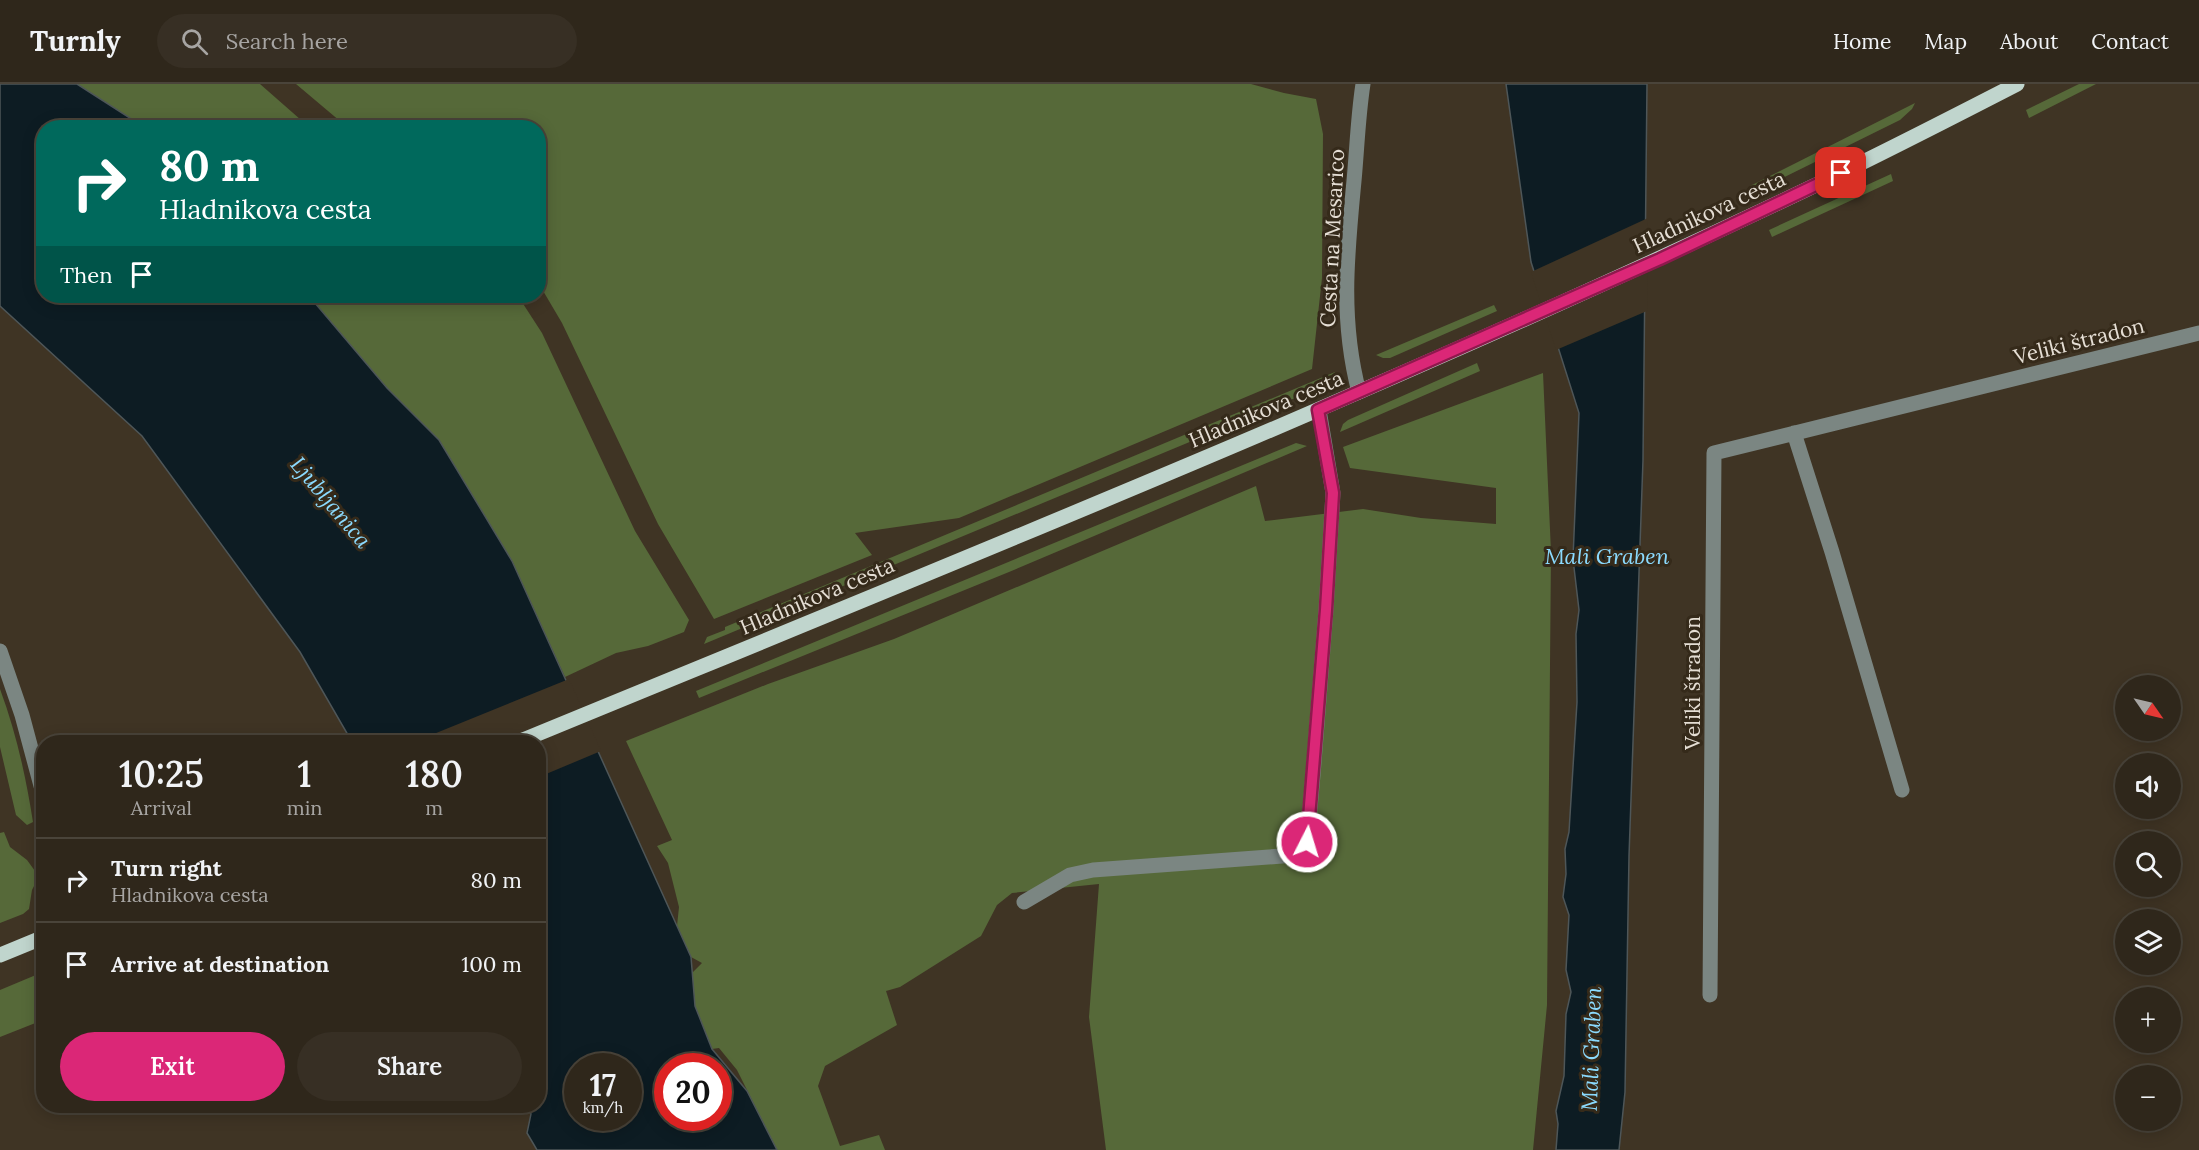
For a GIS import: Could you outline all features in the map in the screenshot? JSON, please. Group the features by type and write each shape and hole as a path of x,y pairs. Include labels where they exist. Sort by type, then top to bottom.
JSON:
{"main road":[{"name":"Hladnikova cesta","path":"535,735 1359,392 1660,259 1822,182 2017,84"},
{"path":"0,955 36,940"}],"street":[{"name":"Cesta na Mesarico","path":"1359,392 1351,361 1346,319 1348,238 1363,84"},
{"name":"Veliki štradon","path":"1710,995 1714,453 2199,333"},
{"path":"1024,902 1070,875 1093,870 1303,853 1307,842 1313,776 1333,493 1318,410"},
{"path":"1794,433 1832,552 1902,790"},
{"path":"0,651 22,715 36,767"}],"green space":[{"path":"77,84 260,84 301,120 133,120"},
{"path":"296,84 1251,84 1316,99 1323,134 1322,278 1312,369 959,518 855,533 872,555 714,619 658,524 562,323 546,296 546,120 339,120"},
{"path":"2079,84 2096,84 2029,118 2026,110"},
{"path":"1915,103 1900,120 1752,193 1750,186"},
{"path":"1891,174 1893,181 1772,237 1769,230"},
{"path":"315,303 523,303 542,333 635,531 689,620 684,632 648,646 616,653 565,677 512,561 439,440 387,388"},
{"path":"1494,305 1497,311 1390,358 1376,355"},
{"path":"1477,363 1480,371 1340,432 1343,424 1348,420"},
{"path":"1335,372 1324,386 704,644 707,637 725,630 725,627"},
{"path":"1543,373 1551,552 1547,1005 1533,1150 1106,1150 1089,1017 1099,884 1012,893 997,905 981,936 900,987 886,991 897,1025 825,1066 818,1086 840,1146 879,1135 885,1150 777,1150 732,1064 732,1053 723,1053 719,1048 712,1049 695,1006 692,973 702,963 691,957 677,926 679,907 668,863 657,846 672,840 626,741 768,684 894,639 1256,486 1265,521 1363,509 1421,518 1496,524 1496,488 1350,468 1343,447"},
{"path":"1296,443 1307,446 1009,572 699,698 696,691"},
{"path":"0,689 16,738 27,788 33,822 27,825 16,815 0,747"},
{"path":"4,832 10,847 27,860 35,871 36,882 32,890 29,909 23,914 0,923 0,833"},
{"path":"36,975 36,1023 0,1037 0,990"}],"water":[{"name":"Ljubljanica","path":"0,84 77,84 133,120 36,120 36,303 315,303 387,388 439,440 512,561 691,957 695,1006 715,1053 654,1053 654,1131 732,1131 732,1073 747,1091 777,1150 537,1150 527,1133 530,1113 546,1113 546,735 348,735 300,652 142,436 0,306"},
{"name":"Mali Graben","path":"1506,84 1647,84 1643,460 1629,856 1625,1092 1619,1150 1556,1150 1558,1124 1556,1111 1564,1076 1566,1014 1571,992 1566,970 1569,915 1563,897 1577,702 1576,634 1579,610 1573,559 1579,413 1531,262"}],"pier":[{"path":"1648,218 1647,311 1556,350 1531,272"},
{"path":"569,679 601,751 546,774 546,735 431,735"}],"route":[{"path":"1307,842 1333,493 1318,410 1660,259 1841,173"}]}
